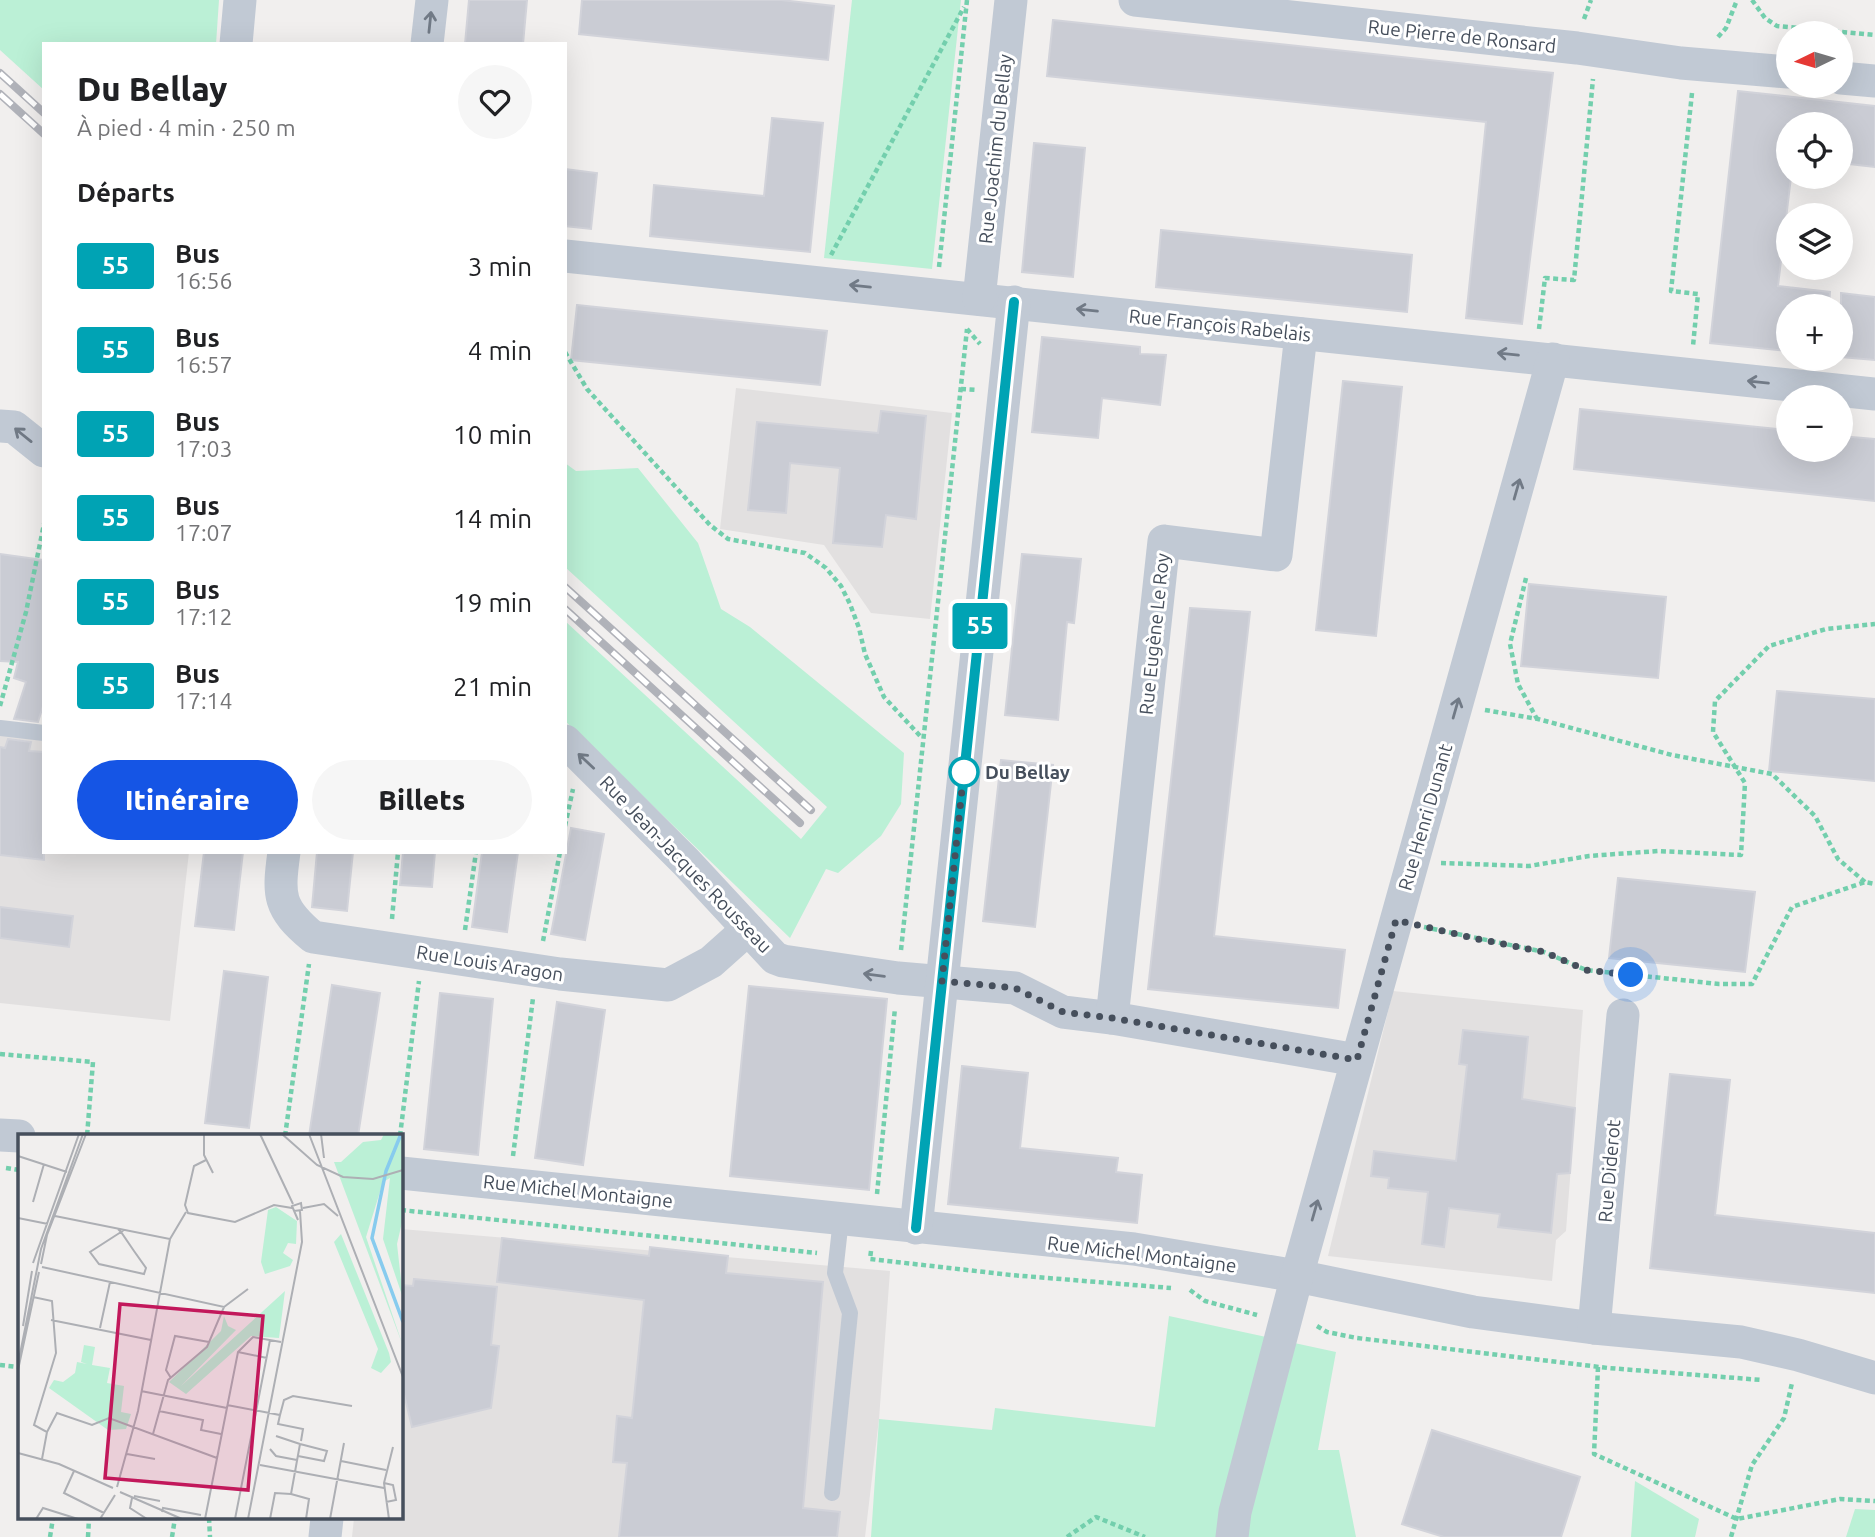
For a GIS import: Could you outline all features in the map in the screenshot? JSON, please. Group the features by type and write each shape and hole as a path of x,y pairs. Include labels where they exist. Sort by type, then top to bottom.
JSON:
{"street":[{"path":"236,42 240,0"},
{"path":"427,42 432,0"},
{"name":"Rue Joachim du Bellay","path":"979,299 1011,0"},
{"name":"Rue Pierre de Ronsard","path":"1135,0 1776,71"},
{"path":"1853,79 1875,81"},
{"name":"Rue François Rabelais","path":"567,256 1875,394"},
{"path":"916,1228 1014,302"},
{"name":"Rue Eugène Le Roy","path":"1112,1018 1164,541 1276,555 1301,334"},
{"name":"Rue Henri Dunant","path":"1232,1537 1235,1512 1297,1276 1553,359"},
{"path":"0,426 13,427 42,449"},
{"name":"Rue Jean-Jacques Rousseau","path":"567,743 642,816 775,958 898,978 1015,988 1063,1012 1357,1060"},
{"path":"284,854 280,880 282,899 292,919 313,937"},
{"name":"Rue Louis Aragon","path":"313,937 537,971 668,985 711,961 748,929"},
{"name":"Rue Diderot","path":"1594,1328 1623,1015"},
{"path":"0,1135 18,1136"},
{"name":"Rue Michel Montaigne","path":"402,1173 1134,1249 1297,1276 1473,1312 1594,1328 1741,1342 1798,1355 1875,1378"}],"lane":[{"path":"0,727 42,733"},
{"path":"832,1493 850,1313 835,1273 841,1219"}],"path":[{"path":"1726,28 1737,0"},
{"path":"1752,0 1765,18 1777,26 1875,35"},
{"path":"816,282 967,2"},
{"path":"935,294 967,2"},
{"path":"1543,302 1545,278 1574,280 1596,51"},
{"path":"1695,63 1671,291 1698,294 1696,317"},
{"path":"898,978 967,329 955,327"},
{"path":"567,355 587,389 710,525 727,539 805,553 826,568 841,586 850,604 869,665 884,697 923,738"},
{"path":"0,707 26,612 42,534"},
{"path":"1529,566 1510,644 1518,684 1538,719"},
{"path":"1412,863 1529,866 1589,856 1658,851 1741,855 1745,783 1713,732 1716,701 1769,646 1826,629 1875,625"},
{"path":"1456,705 1538,719 1672,755 1772,775 1815,816 1838,859 1865,882 1875,884"},
{"path":"389,948 398,854"},
{"path":"461,959 476,854"},
{"path":"509,1185 537,971 560,854"},
{"path":"1396,920 1544,952 1586,970 1752,984 1792,907 1865,882"},
{"path":"285,1134 313,937"},
{"path":"400,1134 423,953"},
{"path":"0,1054 93,1062 86,1134"},
{"path":"0,1168 18,1170"},
{"path":"402,1210 870,1259"},
{"path":"1317,1325 1327,1332 1357,1338 1598,1367 1769,1380"},
{"path":"0,1365 18,1367"},
{"path":"1598,1367 1594,1454 1737,1519 1840,1500 1875,1501"},
{"path":"1783,1378 1800,1385"},
{"path":"1731,1537 1752,1465 1784,1418 1792,1382"},
{"path":"1067,1537 1096,1517 1145,1537"}],"shaded area":[{"path":"736,388 952,413 930,619 871,613 824,545 720,529"},
{"path":"0,731 42,737 42,854 189,854 170,1021 0,1003"},
{"path":"1393,991 1583,1010 1566,1231 1556,1240 1552,1281 1328,1256"},
{"path":"402,1229 890,1271 879,1419 865,1537 352,1537 354,1520 402,1520"}],"green space":[{"path":"0,0 219,0 216,42 42,42 42,88 0,50"},
{"path":"852,0 961,0 932,269 824,258"},
{"path":"567,464 576,471 638,468 698,543 721,609 750,627 904,753 901,804 881,836 838,873 826,869 790,938 567,723 567,623 801,839 827,807 567,569"},
{"path":"1169,1316 1336,1352 1318,1450 1339,1450 1356,1537 871,1537 879,1419 992,1430 995,1408 1155,1427"},
{"path":"1635,1481 1699,1519 1695,1537 1631,1537"},
{"path":"1855,1509 1875,1510 1875,1537 1846,1537"}],"building":[{"path":"469,0 527,0 523,42 465,42"},
{"path":"582,0 781,0 834,6 828,60 579,34"},
{"path":"1053,20 1553,73 1522,324 1466,318 1486,122 1047,76"},
{"path":"1738,91 1776,95 1776,98 1875,106 1875,167 1853,164 1853,112 1776,112 1776,189 1790,189 1788,203 1776,203 1776,280 1779,280 1778,286 1830,294 1776,294 1776,350 1710,343"},
{"path":"772,118 823,123 810,252 650,236 654,185 764,196"},
{"path":"1034,143 1085,148 1073,277 1022,272"},
{"path":"567,169 597,173 591,229 567,226"},
{"path":"1161,230 1412,255 1407,312 1156,287"},
{"path":"1853,294 1875,297 1875,360 1853,358"},
{"path":"577,305 827,331 820,385 571,360"},
{"path":"1042,337 1140,347 1140,354 1166,355 1160,405 1102,398 1098,438 1032,432"},
{"path":"1343,381 1402,387 1376,636 1316,630"},
{"path":"1580,409 1776,429 1776,462 1853,462 1853,437 1875,439 1875,501 1574,469"},
{"path":"881,411 926,416 916,519 886,515 882,547 833,543 840,468 790,463 786,513 748,510 757,422 878,433"},
{"path":"0,554 42,560 42,709 38,722 14,719 26,682 14,678 18,662 0,661"},
{"path":"1022,554 1081,559 1074,623 1067,622 1058,720 1005,715"},
{"path":"1529,584 1666,597 1658,678 1521,666"},
{"path":"1190,608 1250,612 1214,936 1345,950 1338,1008 1148,989"},
{"path":"1777,691 1875,699 1875,781 1769,771"},
{"path":"8,739 31,742 29,751 42,752 44,860 0,855 0,747 5,748"},
{"path":"1001,760 1053,765 1035,927 983,921"},
{"path":"571,828 604,834 585,940 551,934"},
{"path":"204,854 243,854 234,930 195,926"},
{"path":"317,854 353,854 347,911 312,907"},
{"path":"403,854 435,854 432,887 400,885"},
{"path":"482,854 518,854 507,932 472,927"},
{"path":"1618,878 1755,892 1745,972 1609,958"},
{"path":"0,907 73,916 69,947 0,938"},
{"path":"224,971 268,977 249,1128 205,1123"},
{"path":"332,985 380,993 358,1134 309,1134"},
{"path":"749,986 887,999 869,1190 730,1176"},
{"path":"440,993 493,999 478,1155 424,1149"},
{"path":"557,1002 605,1010 583,1165 535,1158"},
{"path":"1463,1030 1528,1037 1522,1099 1575,1108 1570,1173 1557,1174 1551,1233 1498,1227 1500,1214 1449,1208 1444,1247 1422,1244 1428,1192 1388,1188 1389,1178 1371,1176 1374,1151 1456,1161 1467,1065 1459,1064"},
{"path":"962,1066 1028,1073 1020,1148 1118,1158 1116,1172 1142,1175 1137,1223 948,1204"},
{"path":"1670,1074 1730,1080 1715,1215 1875,1233 1875,1293 1650,1268"},
{"path":"502,1238 649,1256 650,1247 728,1256 726,1273 823,1282 803,1508 840,1512 837,1537 619,1537 627,1463 613,1462 617,1416 632,1418 644,1300 497,1282"},
{"path":"414,1279 497,1287 491,1345 499,1346 491,1408 412,1427 402,1393 402,1285 413,1286"},
{"path":"1432,1430 1580,1477 1561,1537 1444,1537 1402,1524"}],"railway":[{"path":"0,73 42,111"},
{"path":"0,94 42,132"},
{"path":"567,589 811,810"},
{"path":"567,611 800,823"}],"bus line":[{"name":"55","path":"916,1228 1014,302"}],"place":[{"name":"Du Bellay","path":"964,772"}],"route":[{"path":"964,772 942,981 1015,988 1063,1012 1357,1060 1396,920 1544,952 1586,970 1631,975"}]}
